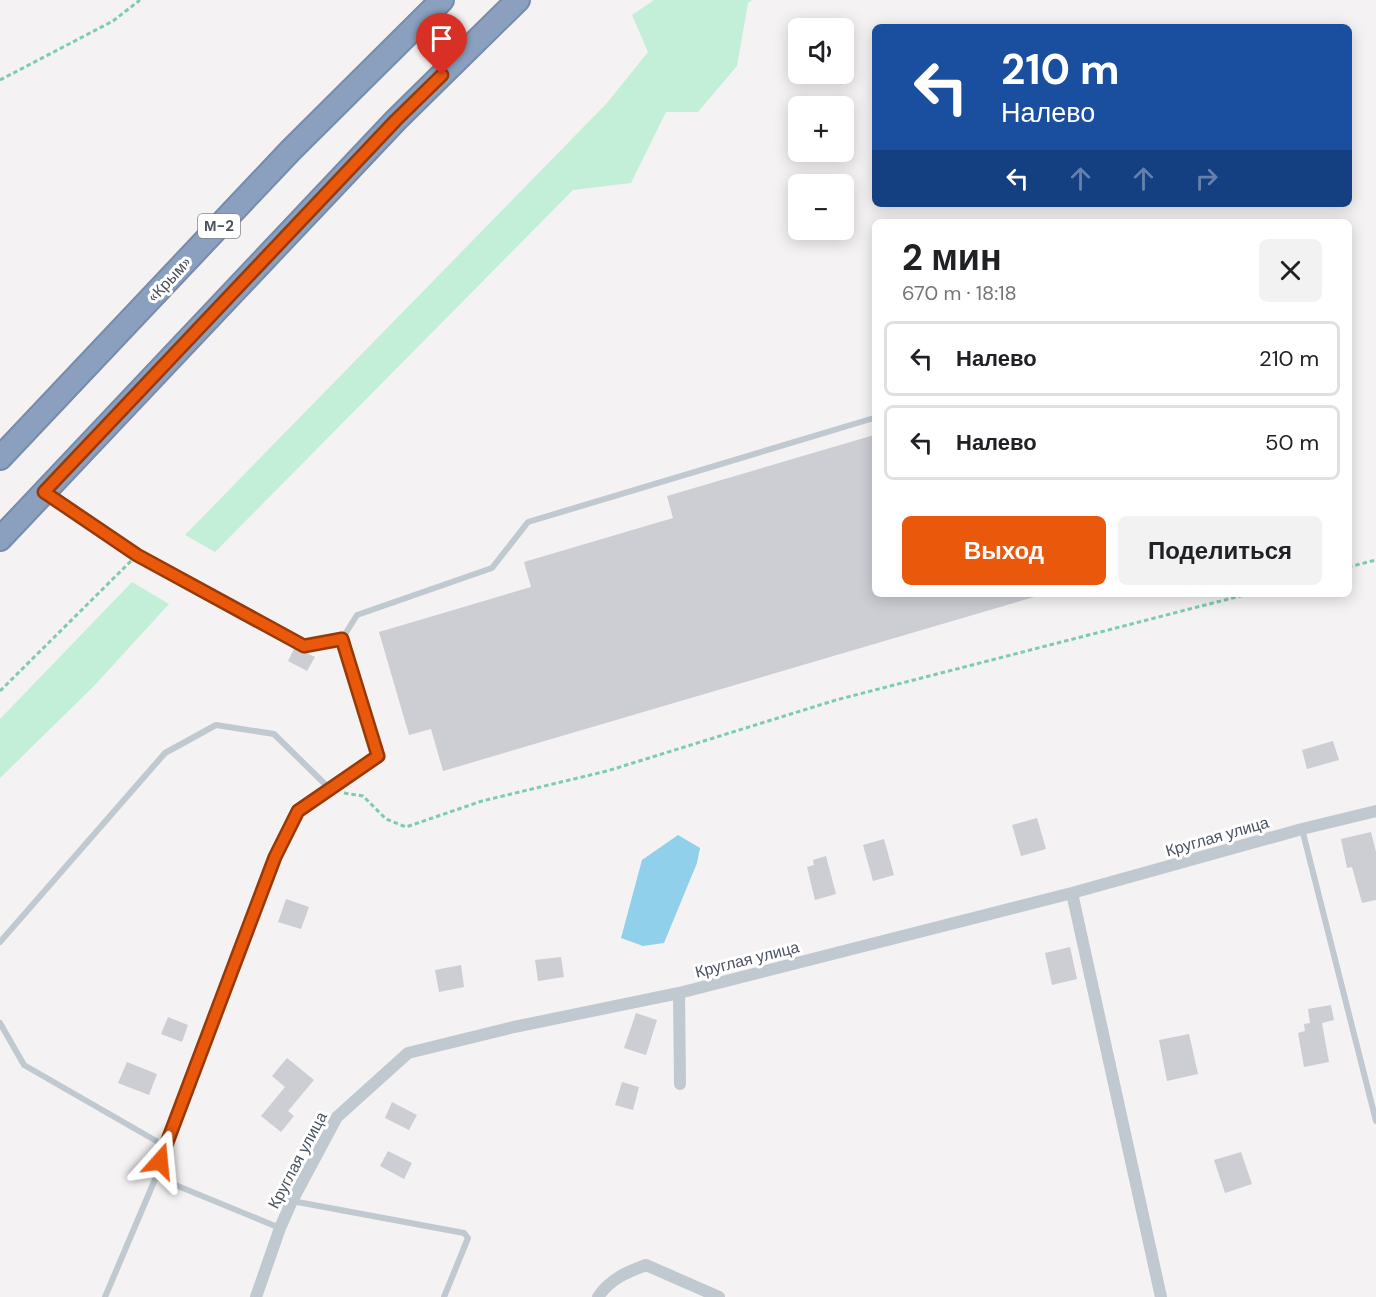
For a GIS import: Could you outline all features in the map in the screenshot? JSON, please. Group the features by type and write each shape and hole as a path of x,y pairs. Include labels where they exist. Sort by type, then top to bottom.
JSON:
{"highway":[{"name":"«Крым»","path":"0,458 291,150 442,0"},
{"path":"0,539 396,120 518,0"}],"street":[{"name":"Круглая улица","path":"256,1297 292,1201 337,1117 408,1053 514,1027 679,993 1072,893 1302,829 1376,811"},
{"path":"1072,893 1161,1297"},
{"path":"679,993 680,1084"},
{"path":"598,1297 604,1287 623,1274 646,1264 719,1297"}],"lane":[{"path":"44,492 137,555 304,646 342,639 357,615 492,568 528,522 872,419"},
{"path":"105,1297 156,1177 165,1146 275,857 298,811 378,756 342,639"},
{"path":"0,942 165,753 216,725 274,734 331,790"},
{"path":"1302,829 1376,1121"},
{"path":"0,1023 24,1065 165,1146"},
{"path":"156,1177 280,1228"},
{"path":"292,1201 464,1233 468,1238 444,1297"}],"path":[{"path":"0,80 113,21 140,0"},
{"path":"0,691 137,555"},
{"path":"1352,566 1376,560"},
{"path":"331,790 363,796 386,819 406,827 482,801 607,771 836,700 1236,597"}],"green space":[{"path":"654,0 752,0 748,3 737,66 698,112 666,112 631,183 573,190 215,552 185,535 607,103 648,52 632,15"},
{"path":"132,582 169,604 93,687 0,778 0,719"}],"water":[{"path":"678,835 700,848 697,863 664,943 643,946 621,938 642,860"}],"building":[{"path":"872,436 872,597 1034,597 443,771 431,729 409,735 379,632 531,587 524,562 673,518 667,496"},
{"path":"295,647 315,657 307,671 288,661"},
{"path":"1333,741 1339,760 1307,769 1302,750"},
{"path":"1037,818 1046,849 1021,856 1012,825"},
{"path":"1371,832 1376,852 1376,900 1362,903 1352,867 1347,868 1341,839"},
{"path":"884,839 894,875 873,881 863,845"},
{"path":"826,856 836,894 815,900 807,867 814,865 813,860"},
{"path":"286,899 309,907 301,929 278,922"},
{"path":"1070,947 1077,979 1052,985 1045,953"},
{"path":"561,957 564,977 538,981 535,960"},
{"path":"461,965 464,987 439,992 435,970"},
{"path":"1331,1005 1334,1020 1322,1023 1329,1062 1304,1067 1298,1033 1305,1031 1304,1024 1310,1023 1308,1009"},
{"path":"636,1013 657,1020 646,1055 624,1048"},
{"path":"168,1017 188,1025 182,1042 161,1034"},
{"path":"1189,1034 1198,1074 1167,1081 1159,1040"},
{"path":"287,1058 314,1080 288,1111 294,1116 281,1132 261,1116 285,1087 272,1076"},
{"path":"127,1062 157,1074 149,1095 118,1083"},
{"path":"622,1082 639,1087 633,1110 615,1105"},
{"path":"392,1102 417,1115 409,1130 385,1118"},
{"path":"388,1151 412,1163 404,1179 380,1166"},
{"path":"1241,1152 1252,1184 1225,1193 1214,1160"}],"route":[{"path":"160,1161 275,857 298,811 378,756 342,639 304,646 137,555 44,492 396,120 442,75"}]}
